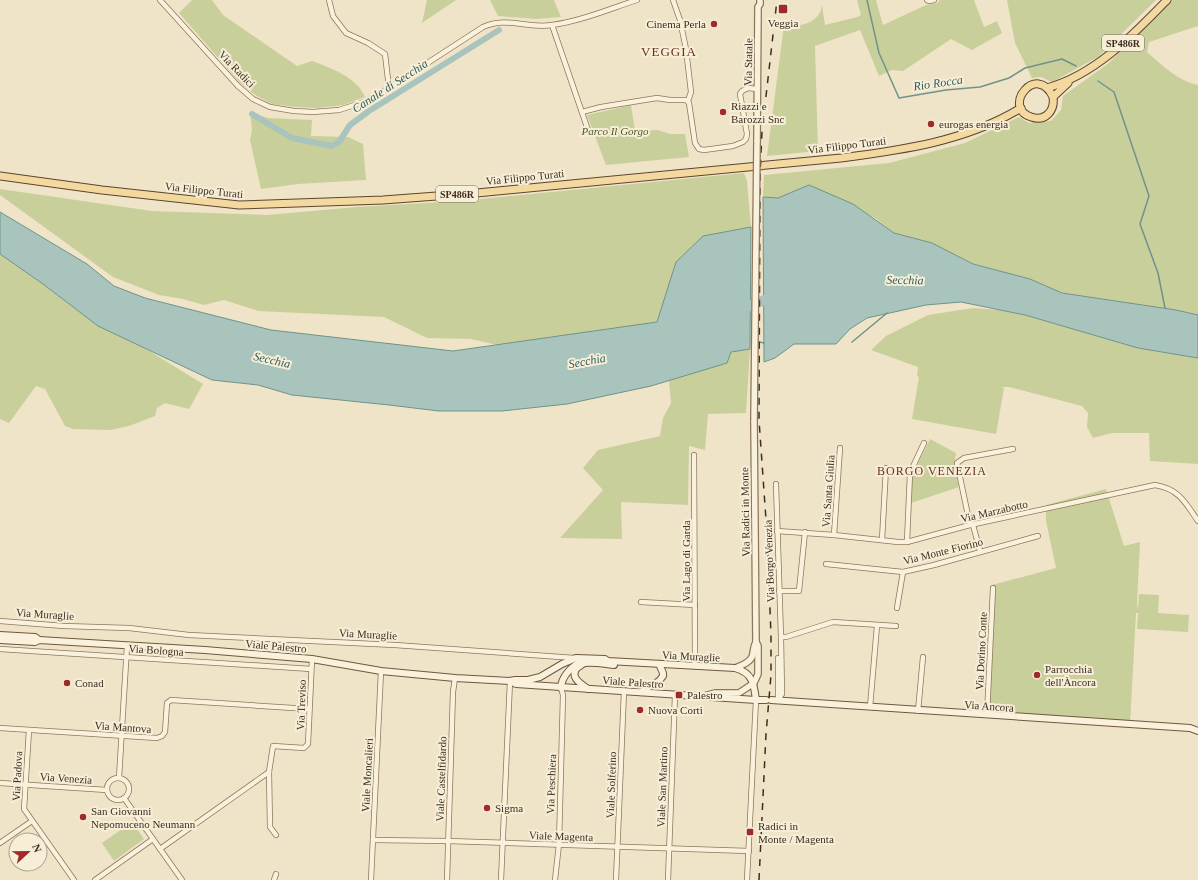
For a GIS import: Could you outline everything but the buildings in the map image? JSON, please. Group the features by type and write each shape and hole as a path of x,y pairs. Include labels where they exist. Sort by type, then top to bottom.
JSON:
{"main road":[{"name":"SP486R","path":"1073,79 1047,88 1037,84 1027,87 1020,96 1020,104 1024,113 1034,118 1045,116 1053,108 1054,97 1073,79 1094,66 1134,33 1167,0"},
{"path":"1047,88 1054,97"},
{"name":"Via Filippo Turati","path":"0,176 239,206 383,200 477,193 882,153 913,148 954,137 1007,117 1021,108"},
{"name":"Viale Palestro","path":"0,635 35,637 39,640"},
{"name":"Viale Palestro","path":"0,640 35,642 39,640 205,650 312,659 381,671 455,678 510,681 528,680 540,677 562,664 576,658"},
{"name":"Via Muraglie","path":"576,658 605,659 608,661 633,663 735,668 743,670 754,683"},
{"path":"561,688 561,684 566,675 576,663 584,661 608,661"},
{"path":"588,689 576,680 574,674 575,670 580,665 585,663 628,666 633,663"},
{"path":"641,692 661,679 663,672 659,664"},
{"name":"Viale Palestro","path":"510,681 516,684 561,688 768,700"},
{"name":"Via Radici in Monte","path":"754,683 756,700"},
{"name":"Via Ancora","path":"768,700 987,716 1190,728 1198,731"}],"street":[{"name":"Via Radici","path":"160,0 238,86 253,99 270,107 307,112 338,110 364,102 389,88 482,27 492,23 509,22 537,27 552,25 574,21 637,0"},
{"path":"329,0 333,16 346,33 368,43 386,54 389,88"},
{"path":"674,0 680,20 692,92 688,102 695,143 699,149 704,150 733,146 743,142 746,139 747,134 740,94 748,88 758,89"},
{"name":"Via Statale","path":"756,0 758,7 757,142"},
{"name":"Via Statale","path":"758,7 760,0"},
{"path":"927,0 934,0"},
{"path":"552,25 588,130"},
{"path":"582,112 601,107 657,98 670,100 682,99 688,102"},
{"name":"Via Radici in Monte","path":"754,683 758,674 758,646 756,642 754,421 757,142"},
{"path":"907,542 910,473 924,443"},
{"name":"Via Santa Giulia","path":"834,535 840,448"},
{"path":"980,551 957,463 964,458 1013,449"},
{"name":"Via Lago di Garda","path":"694,455 696,666"},
{"path":"882,540 886,468"},
{"name":"Via Borgo Venezia","path":"776,484 781,638 778,640 778,700"},
{"name":"Via Marzabotto","path":"777,531 805,532 907,542 972,525 1155,485 1170,489 1177,493 1198,521"},
{"path":"779,590 799,591 805,532"},
{"name":"Via Monte Fiorino","path":"826,564 903,572 934,565 1038,536"},
{"path":"897,608 903,572"},
{"name":"Via Dorino Conte","path":"987,716 993,588"},
{"path":"641,602 695,605"},
{"name":"Via Muraglie","path":"0,621 64,626 129,628 189,635 395,645 576,658"},
{"path":"781,638 786,638 833,622 877,626 896,626"},
{"path":"870,707 877,626"},
{"name":"Via Muraglie","path":"735,668 744,665 752,658 754,645 756,642"},
{"path":"118,778 127,646"},
{"name":"Via Bologna","path":"0,649 311,669"},
{"path":"918,711 923,657"},
{"name":"Via Treviso","path":"276,835 270,827 269,772 273,746 304,748 308,744 312,659"},
{"name":"Viale Moncalieri","path":"371,880 381,671"},
{"name":"Viale Castelfidardo","path":"447,880 453,692 455,678"},
{"path":"501,880 510,681"},
{"path":"702,697 715,693 739,693 754,683"},
{"name":"Via Peschiera","path":"555,880 559,844 563,694 561,688"},
{"name":"Viale Solferino","path":"616,880 624,691"},
{"name":"Viale San Martino","path":"668,880 675,695"},
{"name":"Via Mantova","path":"0,728 157,738 162,736 165,732 167,703 170,700 310,709"},
{"name":"Via Radici in Monte","path":"747,880 756,700"},
{"name":"Via Padova","path":"29,730 24,809 74,880"},
{"path":"160,849 269,772"},
{"path":"118,778 126,781 128,794 124,798 117,800 108,795 107,790 109,782 118,778"},
{"name":"Via Venezia","path":"0,783 107,790"},
{"path":"124,798 182,880"},
{"path":"0,843 32,821"},
{"path":"95,880 153,839"},
{"name":"Viale Magenta","path":"373,840 559,844 749,851"},
{"path":"274,880 276,874"}],"green space":[{"path":"192,0 212,0 223,15 297,66 312,61 335,70 356,84 365,97 343,105 318,108 272,104 257,96 241,84 179,13"},
{"path":"427,0 456,0 422,23"},
{"path":"490,0 554,0 561,17 535,19 498,16"},
{"path":"857,0 876,0 883,25 926,5 937,3 940,0 974,0 984,27 997,21 1002,33 972,50 951,39 903,71 892,70 879,76 860,30 815,46 818,151 767,156 784,25 798,25 812,21 820,13 822,5 825,25 857,17 861,15"},
{"path":"1007,0 1156,0 1098,57 1052,82 1041,77 1032,78 1015,43"},
{"path":"1171,0 1198,0 1198,26 1149,42 1147,52 1177,76 1198,85 1198,315 1176,310 1062,293 1030,279 973,264 932,243 894,233 875,218 809,185 778,198 763,197 764,175 889,163 965,143 1019,117 1029,123 1051,121 1061,110 1063,96 1109,63"},
{"name":"Parco Il Gorgo","path":"631,105 635,131 658,130 670,134 685,134 689,157 606,165 587,115"},
{"path":"250,112 268,118 312,120 311,136 348,137 363,144 366,180 298,184 261,189 250,140 252,130"},
{"path":"744,173 747,181 751,227 703,236 676,262 658,322 497,345 471,339 427,338 384,317 258,311 224,300 204,305 183,299 159,295 113,277 0,195 0,189 152,211 267,215 357,207 460,201"},
{"path":"0,254 43,284 98,326 146,349 203,384 189,409 165,403 157,408 155,416 129,426 110,430 73,429 65,426 45,389 36,386 9,423 0,419"},
{"path":"973,308 1001,310 1025,315 1138,348 1198,358 1198,464 1150,461 1149,433 1112,433 1093,438 1087,427 1088,413 1082,406 1009,387 1001,387 1004,388 996,434 912,419 919,377 917,376 918,367 871,350 886,336 928,315"},
{"path":"750,349 746,413 708,414 705,450 689,446 688,505 621,502 622,539 560,538 603,490 583,468 598,450 660,436 663,418 671,403 669,380 727,363 731,352"},
{"path":"930,439 956,453 954,465 959,487 911,503 912,476"},
{"path":"1106,489 1124,546 1140,542 1138,609 1139,594 1159,595 1158,613 1189,615 1188,632 1137,629 1138,613 1136,613 1130,725 987,716 992,585 1056,568 1046,521 1046,505"},
{"path":"132,822 144,839 114,861 102,843"}],"water":[{"path":"809,185 853,204 894,233 932,243 973,264 1030,279 1062,293 1176,310 1198,315 1198,358 1138,348 1025,315 961,302 926,305 867,318 850,329 836,344 794,344 775,358 764,362 763,197 778,198"},
{"path":"0,212 87,264 114,286 145,298 271,330 453,351 657,322 676,262 703,236 751,227 750,349 731,352 727,363 651,386 567,404 502,411 439,411 292,395 258,385 212,380 98,326 43,284 0,254"}],"waterway":[{"name":"Rio Rocca","path":"867,0 879,53 899,98 946,90 980,87 1009,78 1025,68 1062,59 1076,66"},
{"name":"Canale di Secchia","path":"252,114 292,138 332,146 339,142 350,125 369,111 499,30"},
{"name":"Rio Rocca","path":"1098,81 1114,92 1149,196 1140,224 1158,273 1165,308"},
{"name":"Secchia","path":"740,314 746,307 775,296"},
{"path":"852,342 887,313"},
{"path":"756,341 764,343"}],"railway":[{"path":"759,880 766,734 771,675 767,534 759,420 760,175 762,131 777,0"}],"place":[{"name":"Veggia","path":"783,9"},
{"name":"Cinema Perla","path":"714,24"},
{"name":"Riazzi e Barozzi Snc","path":"723,112"},
{"name":"eurogas energia","path":"931,124"},
{"name":"Parrocchia dell'Àncora","path":"1037,675"},
{"name":"Conad","path":"67,683"},
{"name":"Palestro","path":"679,695"},
{"name":"Nuova Corti","path":"640,710"},
{"name":"Sigma","path":"487,808"},
{"name":"San Giovanni Nepomuceno Neumann","path":"83,817"},
{"name":"Radici in Monte / Magenta","path":"750,832"}],"district":[{"name":"VEGGIA","path":"669,51"},
{"name":"BORGO VENEZIA","path":"932,471"}]}
